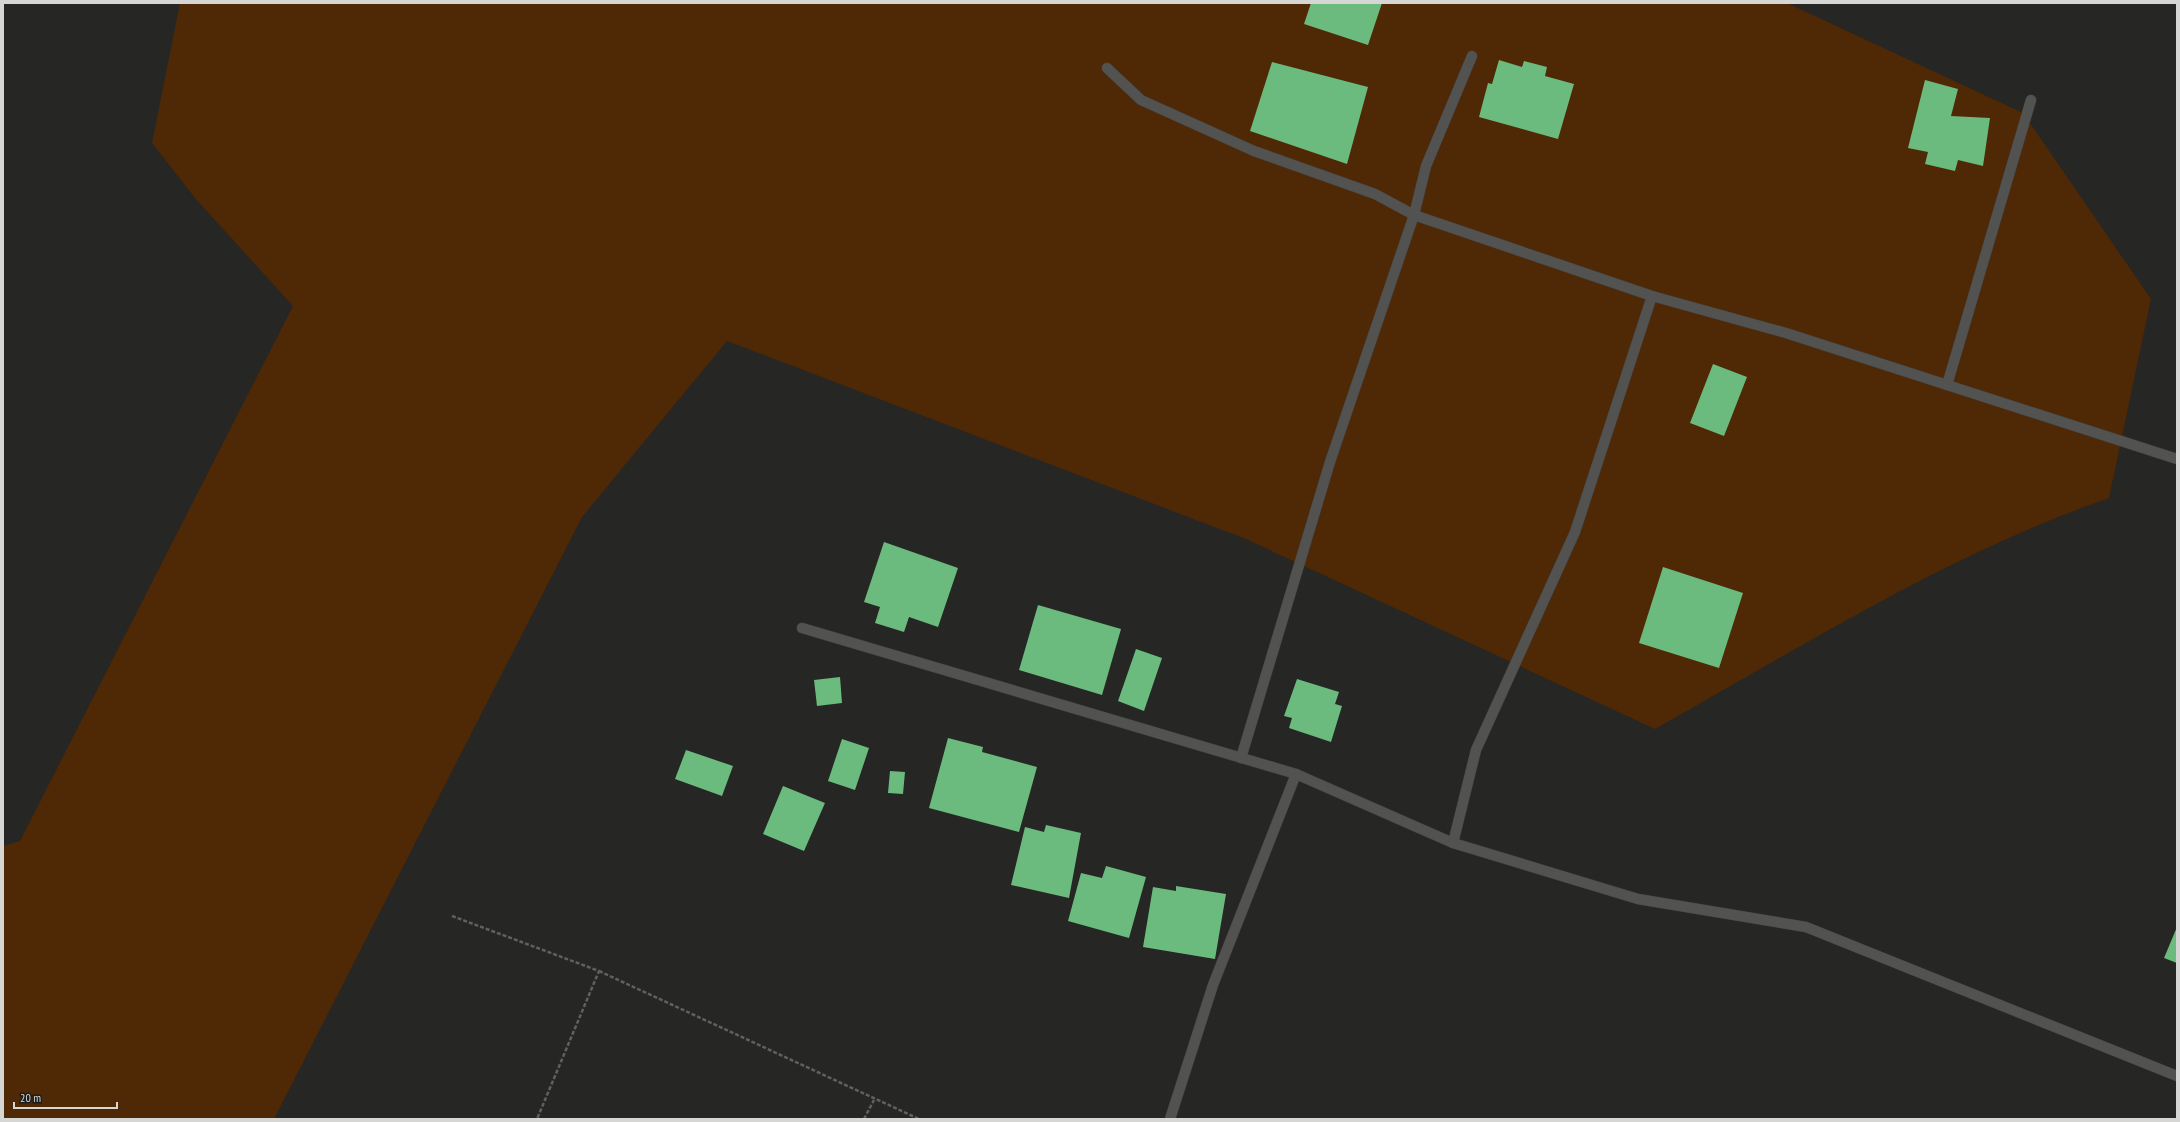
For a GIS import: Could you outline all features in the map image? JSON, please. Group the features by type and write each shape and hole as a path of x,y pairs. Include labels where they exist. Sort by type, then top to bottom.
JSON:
{"street":[{"path":"1241,758 1330,462 1414,215 1426,166 1472,56"},
{"path":"1107,68 1141,100 1254,151 1375,194 1414,215 1652,296 1786,333 2177,459"},
{"path":"1947,385 2031,100"},
{"path":"1453,843 1476,750 1575,532 1652,296"},
{"path":"802,628 1296,774 1453,843 1638,899 1806,927 2177,1076"},
{"path":"1170,1119 1213,985 1296,774"}],"path":[{"path":"452,916 600,972 874,1100 919,1119"},
{"path":"537,1119 600,972"},
{"path":"864,1119 874,1100"}],"shaded area":[{"path":"180,3 1787,3 2023,113 2151,299 2109,498 2049,521 1991,546 1877,603 1655,729 1246,539 727,341 582,517 274,1119 3,1119 3,846 20,841 293,306 195,198 152,143"}],"building":[{"path":"1311,3 1382,3 1368,45 1304,24"},
{"path":"1499,60 1522,67 1524,61 1547,67 1545,76 1574,84 1558,139 1479,117 1488,83 1492,84"},
{"path":"1272,62 1368,87 1347,164 1250,131"},
{"path":"1925,80 1958,89 1951,116 1990,118 1983,166 1958,160 1955,171 1925,164 1928,152 1908,148"},
{"path":"1713,364 1747,377 1724,436 1690,423"},
{"path":"884,542 958,568 938,627 909,617 904,632 875,623 880,607 864,602"},
{"path":"1663,567 1743,593 1719,668 1639,643"},
{"path":"1038,605 1121,629 1102,695 1019,670"},
{"path":"1136,649 1162,658 1144,711 1118,701"},
{"path":"840,677 842,703 817,706 814,680"},
{"path":"1297,679 1339,692 1335,704 1342,706 1331,742 1289,728 1292,718 1284,716"},
{"path":"948,738 983,747 982,752 1037,767 1019,832 929,808"},
{"path":"842,739 869,748 855,790 828,781"},
{"path":"686,750 733,766 722,796 675,779"},
{"path":"890,771 905,772 903,794 888,793"},
{"path":"783,786 825,803 804,851 763,834"},
{"path":"1046,825 1081,833 1069,898 1011,885 1025,827 1044,832"},
{"path":"1106,866 1146,877 1129,938 1068,921 1081,873 1102,878"},
{"path":"1176,886 1226,894 1215,959 1143,947 1153,887 1176,891"},
{"path":"2177,927 2177,963 2164,958"}]}
